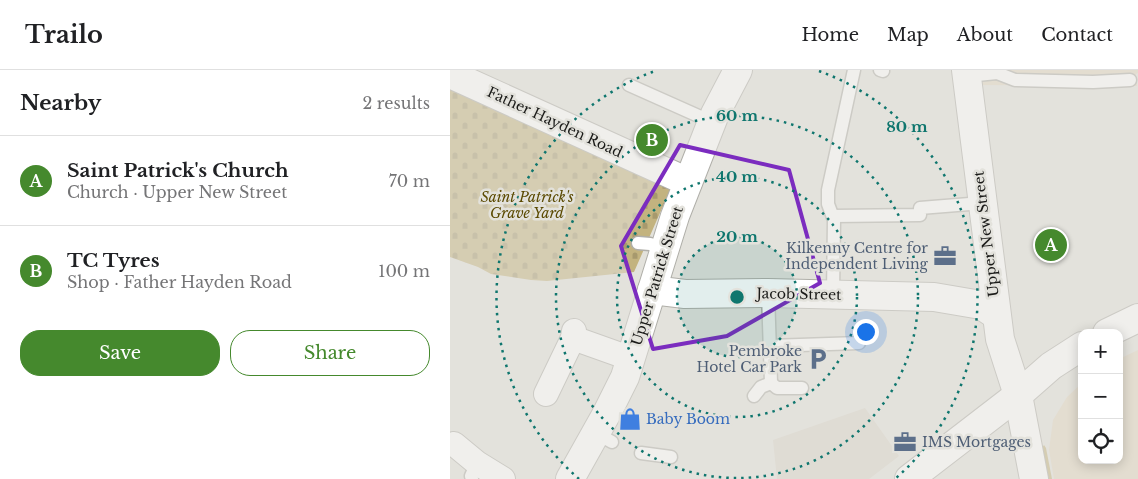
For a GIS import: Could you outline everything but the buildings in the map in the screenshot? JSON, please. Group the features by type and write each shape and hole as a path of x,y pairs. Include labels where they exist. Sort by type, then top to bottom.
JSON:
{"street":[{"name":"Upper Patrick Street","path":"578,474 604,437 632,359 664,248 688,182 712,122 738,70"},
{"name":"Upper New Street","path":"967,73 996,315 1004,354 1018,394 1034,479"},
{"name":"Father Hayden Road","path":"450,74 688,182"},
{"path":"947,300 960,293 976,280 989,263"},
{"name":"Jacob Street","path":"652,290 685,294 768,292 934,297 981,305 996,315"},
{"path":"1115,329 1138,318"},
{"path":"546,394 574,334 632,359"},
{"path":"909,479 1051,366 1078,349"},
{"path":"454,444 475,471 503,479"}],"lane":[{"path":"833,294 834,220 828,204 828,190 854,70"},
{"path":"967,73 998,71 1015,80 1093,82 1130,80"},
{"path":"629,85 712,122"},
{"path":"833,216 920,215 920,208 982,203"},
{"path":"638,243 664,248"},
{"path":"768,292 771,383 777,388 802,388"},
{"path":"770,346 859,343"},
{"path":"754,396 761,387 771,383"},
{"path":"642,453 672,457"}],"highlighted area":[{"path":"680,145 789,170 820,283 727,336 653,349 621,246"}],"shaded area":[{"path":"974,70 1138,70 1138,73 1136,74 1137,86 976,85"},
{"path":"1138,350 1138,479 1054,479 1049,450 1053,420 1067,397 1078,387 1078,464 1123,464 1123,357"},
{"path":"865,408 899,456 869,479 777,479 773,440"}],"green space":[{"name":"Saint Patrick's Grave Yard","path":"450,85 671,188 634,272 547,281 531,280 491,274 450,257"},
{"path":"1044,445 1052,479 1047,479 1042,448"}],"place":[{"name":"TC Tyres","path":"652,140"},
{"name":"Saint Patrick's Church","path":"1051,245"},
{"name":"Kilkenny Centre for Independent Living","path":"945,256"},
{"name":"Pembroke Hotel Car Park","path":"818,359"},
{"name":"Baby Boom","path":"630,419"},
{"name":"IMS Mortgages","path":"905,442"}]}
